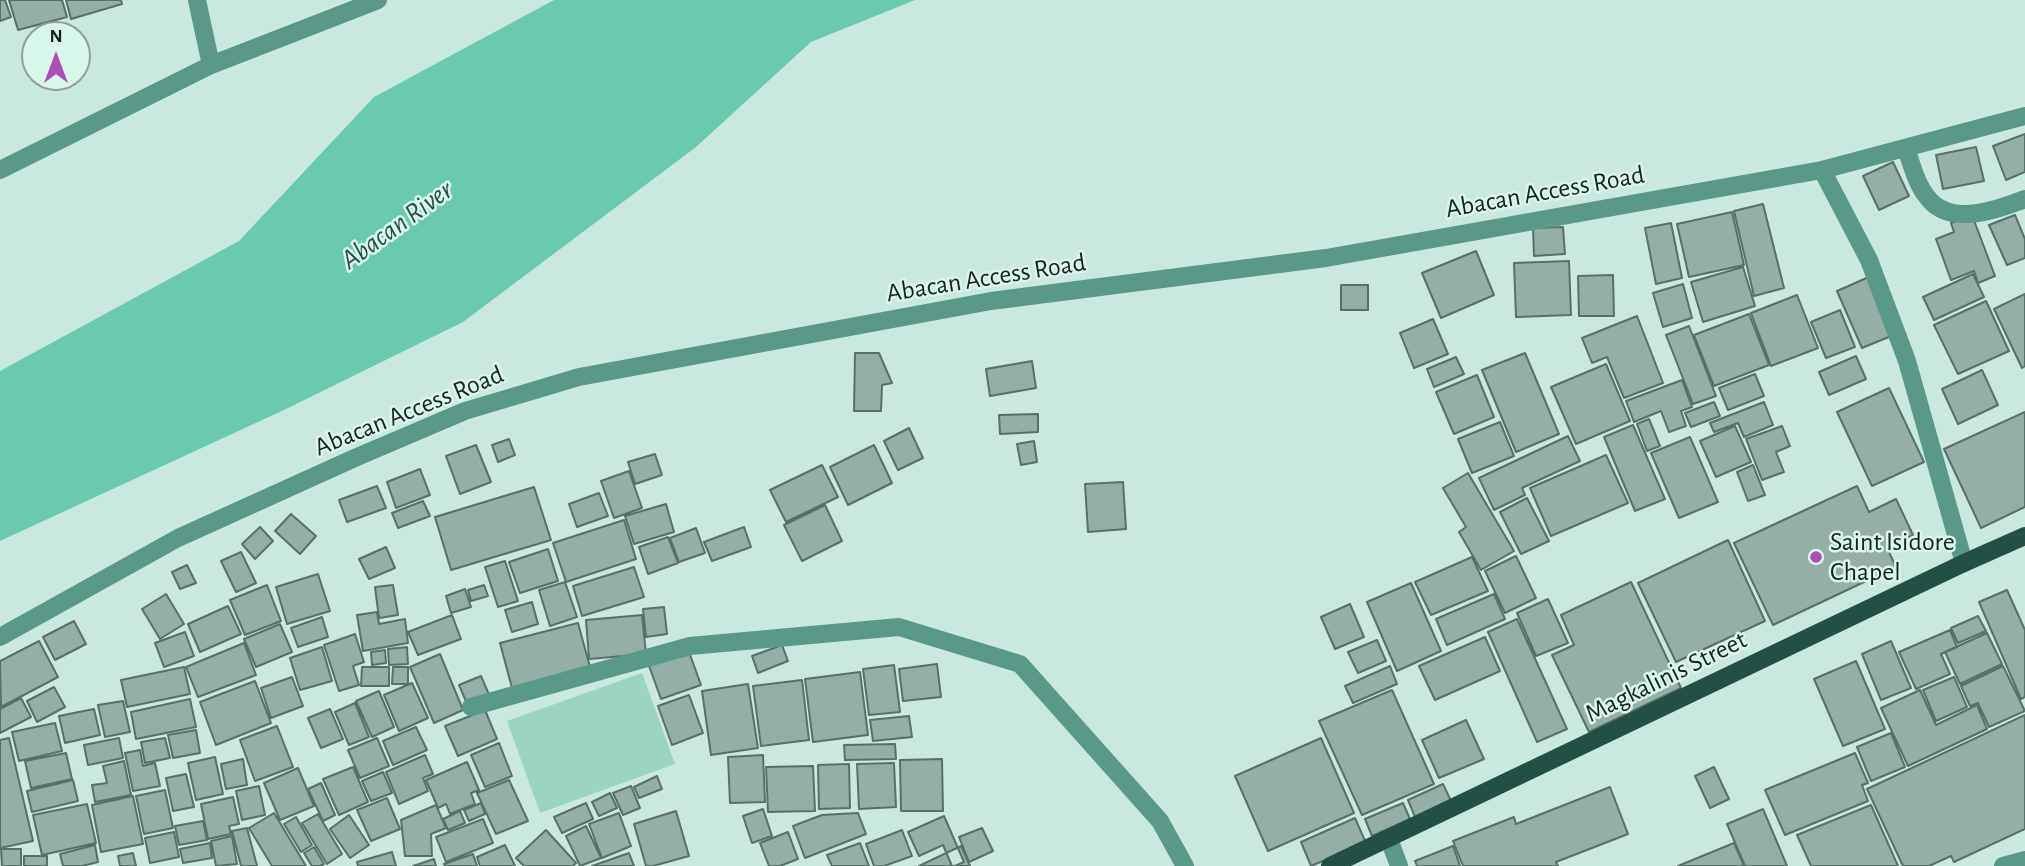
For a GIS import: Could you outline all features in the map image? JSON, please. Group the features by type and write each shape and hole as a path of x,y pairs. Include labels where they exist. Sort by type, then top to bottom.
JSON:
{"main road":[{"name":"Magkalinis Street","path":"1330,866 2025,537"}],"street":[{"path":"197,0 211,65"},
{"path":"0,170 211,65 378,0"},
{"name":"Abacan Access Road","path":"0,637 178,538 357,457 465,411 579,377 991,301 1326,258 1822,170 2025,116"},
{"path":"1906,148 1917,181 1928,200 1946,213 1972,213 2007,206 2025,199"},
{"path":"1822,170 1870,260 1907,361 1964,564"},
{"path":"471,708 690,646 899,627 1020,664 1160,821 1185,866"},
{"path":"1389,839 1399,866"},
{"path":"2003,866 2025,860"}],"shaded area":[{"path":"642,673 675,764 540,813 507,721"}],"water":[{"name":"Abacan River","path":"554,0 915,0 811,42 696,147 463,322 284,410 0,541 0,371 239,241 374,97"}],"building":[{"path":"0,0 5,0 11,17 0,21"},
{"path":"9,0 62,0 67,17 52,21 21,21 21,29 18,30"},
{"path":"66,0 121,0 122,4 71,19"},
{"path":"2025,134 2025,172 2006,180 1993,146"},
{"path":"1976,147 1984,181 1943,189 1936,155"},
{"path":"1893,162 1909,196 1879,210 1863,176"},
{"path":"1763,204 1784,288 1754,296 1734,211"},
{"path":"1732,212 1744,265 1689,277 1677,224"},
{"path":"1972,215 1995,276 1978,283 1974,271 1951,280 1936,239 1954,232 1951,223"},
{"path":"2015,215 2025,239 2025,258 2007,265 1989,225"},
{"path":"1671,223 1682,278 1656,284 1645,228"},
{"path":"1563,227 1565,254 1534,256 1533,228"},
{"path":"1476,251 1494,295 1441,318 1422,273"},
{"path":"1569,261 1571,315 1516,317 1514,263"},
{"path":"1743,267 1755,306 1703,322 1691,282"},
{"path":"1973,274 1984,297 1934,320 1923,297"},
{"path":"1613,275 1614,316 1579,316 1578,276"},
{"path":"1871,276 1896,334 1862,348 1837,291"},
{"path":"1683,284 1692,318 1663,327 1653,293"},
{"path":"1341,285 1368,285 1368,310 1341,310"},
{"path":"2025,294 2025,366 2022,368 1994,309"},
{"path":"1797,295 1818,348 1771,366 1751,313"},
{"path":"1986,301 2009,351 1958,374 1934,325"},
{"path":"1840,310 1855,347 1826,358 1811,322"},
{"path":"1749,314 1769,365 1714,386 1694,335"},
{"path":"1637,316 1663,383 1624,398 1607,357 1592,363 1582,338"},
{"path":"1433,319 1448,354 1414,368 1400,333"},
{"path":"1689,326 1716,396 1693,404 1666,335"},
{"path":"855,353 879,353 892,383 882,385 881,411 854,411"},
{"path":"1525,353 1559,434 1516,452 1482,370"},
{"path":"1856,356 1866,379 1829,395 1819,372"},
{"path":"1456,357 1464,374 1434,387 1427,369"},
{"path":"1032,361 1036,388 990,396 986,369"},
{"path":"1606,364 1630,421 1576,444 1551,387"},
{"path":"1982,370 1998,405 1958,424 1942,389"},
{"path":"1755,374 1764,396 1728,410 1719,388"},
{"path":"1477,375 1494,417 1454,434 1436,392"},
{"path":"1682,380 1692,407 1681,411 1686,426 1669,432 1661,411 1634,422 1626,401"},
{"path":"1889,388 1924,462 1872,486 1837,412"},
{"path":"1714,402 1720,416 1691,427 1685,413"},
{"path":"1764,402 1773,425 1744,437 1738,423 1714,432 1710,423"},
{"path":"2025,412 2025,507 1981,528 1944,449"},
{"path":"1038,414 1038,432 1000,434 999,415"},
{"path":"1649,419 1660,446 1647,451 1637,424"},
{"path":"1500,422 1514,456 1472,473 1458,439"},
{"path":"1633,425 1665,499 1635,511 1604,437"},
{"path":"1735,426 1751,462 1716,477 1700,441"},
{"path":"1782,426 1790,446 1776,452 1784,472 1762,480 1746,439"},
{"path":"909,428 923,458 898,470 884,441"},
{"path":"1568,436 1580,461 1522,488 1525,495 1494,510 1479,478"},
{"path":"1690,437 1718,502 1679,518 1651,453"},
{"path":"509,439 515,455 498,462 492,445"},
{"path":"1034,441 1037,462 1021,465 1017,444"},
{"path":"476,445 491,482 460,494 446,456"},
{"path":"874,445 892,483 848,505 830,467"},
{"path":"655,454 662,475 635,484 628,462"},
{"path":"1606,455 1628,503 1551,536 1530,488"},
{"path":"822,465 838,497 786,522 770,490"},
{"path":"1753,465 1765,495 1748,501 1737,472"},
{"path":"420,469 430,495 396,508 387,482"},
{"path":"629,471 642,508 614,518 601,481"},
{"path":"1468,473 1514,551 1481,570 1459,532 1466,527 1443,488"},
{"path":"1123,482 1126,529 1088,532 1085,484"},
{"path":"377,486 386,508 347,522 339,500"},
{"name":"Saint Isidore Chapel","path":"1857,486 1869,512 1896,499 1913,535 1887,548 1896,567 1773,625 1734,543"},
{"path":"534,487 551,540 451,570 435,517"},
{"path":"599,493 608,516 577,527 569,504"},
{"path":"1527,498 1549,541 1521,554 1500,512"},
{"path":"423,501 430,516 398,528 392,513"},
{"path":"666,504 674,532 634,544 625,516"},
{"path":"825,505 842,541 802,561 784,525"},
{"path":"291,514 316,536 300,554 275,531"},
{"path":"624,520 636,559 566,582 553,543"},
{"path":"260,527 273,541 255,559 242,544"},
{"path":"744,527 751,547 712,561 704,542"},
{"path":"696,528 705,553 679,562 670,538"},
{"path":"668,537 678,563 648,574 639,547"},
{"path":"1728,540 1765,621 1676,662 1638,583"},
{"path":"386,547 395,568 369,579 359,559"},
{"path":"548,549 558,581 520,593 509,562"},
{"path":"241,552 256,583 236,592 221,561"},
{"path":"1516,556 1536,598 1505,613 1485,571"},
{"path":"1472,557 1488,591 1431,615 1415,582"},
{"path":"505,561 518,601 498,607 485,567"},
{"path":"187,565 196,583 180,589 172,572"},
{"path":"634,567 644,597 582,616 573,586"},
{"path":"318,574 330,611 287,624 276,587"},
{"path":"565,582 577,617 550,626 539,590"},
{"path":"1631,582 1681,688 1589,732 1552,655 1574,645 1561,615"},
{"path":"1411,583 1441,651 1397,671 1367,602"},
{"path":"267,585 281,621 245,635 230,600"},
{"path":"393,585 398,615 379,618 375,587"},
{"path":"484,585 488,596 471,601 468,590"},
{"path":"465,589 471,607 451,613 446,596"},
{"path":"2007,590 2025,630 2025,697 2021,699 1979,602"},
{"path":"166,594 184,624 160,639 142,609"},
{"path":"1494,594 1505,619 1447,645 1436,619"},
{"path":"1548,599 1568,643 1536,656 1517,613"},
{"path":"532,602 538,624 512,632 505,610"},
{"path":"1350,604 1364,637 1335,649 1321,617"},
{"path":"228,606 241,634 200,652 188,624"},
{"path":"664,607 667,634 646,637 643,609"},
{"path":"377,612 379,624 405,619 408,643 363,651 357,615"},
{"path":"452,615 461,639 418,655 408,632"},
{"path":"642,615 646,654 589,659 586,620"},
{"path":"1978,616 1986,631 1958,643 1951,628"},
{"path":"322,617 328,637 298,647 291,628"},
{"path":"1517,619 1567,729 1537,742 1488,632"},
{"path":"74,621 86,644 55,660 43,637"},
{"path":"578,623 590,667 512,688 500,643"},
{"path":"280,624 292,652 256,667 244,639"},
{"path":"1950,630 1957,647 1941,654 1950,674 1916,689 1899,652"},
{"path":"185,632 194,656 164,667 155,643"},
{"path":"1987,633 2002,664 1960,684 1945,652"},
{"path":"355,634 364,662 353,666 359,685 339,691 324,645"},
{"path":"1485,637 1500,671 1435,700 1419,666"},
{"path":"1377,640 1386,661 1358,673 1348,652"},
{"path":"39,641 58,677 1,707 0,661"},
{"path":"1891,641 1911,688 1881,700 1862,654"},
{"path":"244,643 256,675 198,697 186,667"},
{"path":"782,645 788,661 758,673 752,656"},
{"path":"322,647 332,681 300,690 290,658"},
{"path":"407,647 408,664 389,665 388,649"},
{"path":"688,649 701,685 661,699 648,663"},
{"path":"385,650 386,663 372,665 371,652"},
{"path":"440,654 463,710 434,723 410,667"},
{"path":"1856,661 1885,729 1843,746 1814,679"},
{"path":"937,664 941,697 903,701 899,669"},
{"path":"894,665 900,712 869,715 863,669"},
{"path":"1390,666 1397,684 1353,703 1345,686"},
{"path":"2003,666 2025,711 1989,727 1978,703 1970,706 1961,686"},
{"path":"184,667 190,694 127,707 121,680"},
{"path":"362,667 389,667 389,686 361,686"},
{"path":"393,667 408,667 408,684 392,684"},
{"path":"860,672 868,735 813,742 805,679"},
{"path":"481,676 490,697 468,706 459,685"},
{"path":"292,677 303,706 271,718 261,688"},
{"path":"1954,677 1967,707 1936,721 1923,690"},
{"path":"802,680 809,740 761,746 753,686"},
{"path":"255,681 271,723 216,745 200,702"},
{"path":"412,683 428,718 399,731 384,695"},
{"path":"748,684 758,748 711,755 702,691"},
{"path":"54,687 65,707 37,722 27,701"},
{"path":"1392,690 1434,784 1362,815 1319,721"},
{"path":"1920,690 1936,725 1977,705 1987,729 1908,766 1881,708"},
{"path":"379,691 394,727 372,737 356,701"},
{"path":"689,695 703,733 672,745 658,706"},
{"path":"21,698 31,717 0,733 0,709"},
{"path":"190,699 196,727 136,739 131,712"},
{"path":"123,701 130,732 105,737 98,705"},
{"path":"355,703 369,737 349,745 335,712"},
{"path":"94,709 100,735 65,743 59,716"},
{"path":"330,709 343,739 321,748 308,718"},
{"path":"485,710 497,739 458,756 445,726"},
{"path":"2025,715 2025,829 1954,862 1951,856 1929,866 1903,866 1867,789"},
{"path":"909,716 912,737 873,741 870,720"},
{"path":"1466,720 1484,759 1439,778 1422,740"},
{"path":"55,723 62,751 19,761 12,732"},
{"path":"277,726 293,767 255,781 240,740"},
{"path":"416,727 427,750 393,765 383,741"},
{"path":"196,730 200,753 173,758 168,735"},
{"path":"1891,733 1905,767 1871,781 1857,747"},
{"path":"9,738 33,841 0,848 0,740"},
{"path":"119,738 123,758 88,765 84,745"},
{"path":"165,738 170,758 145,763 141,742"},
{"path":"377,738 389,766 360,778 348,750"},
{"path":"1321,738 1354,813 1268,851 1235,776"},
{"path":"499,743 512,776 485,787 471,755"},
{"path":"895,744 896,759 845,760 844,745"},
{"path":"140,750 143,766 155,763 160,786 133,791 125,753"},
{"path":"66,753 72,779 31,788 25,761"},
{"path":"1855,753 1868,783 1862,785 1868,801 1785,835 1765,790"},
{"path":"425,755 433,774 423,778 428,791 399,804 386,772"},
{"path":"763,755 765,802 730,803 728,757"},
{"path":"215,757 223,794 196,800 188,763"},
{"path":"243,759 247,785 226,789 221,764"},
{"path":"942,759 943,811 901,811 900,760"},
{"path":"124,761 131,795 95,802 92,785 107,783 103,766"},
{"path":"467,762 479,790 471,793 475,804 450,814 446,804 438,808 426,780"},
{"path":"894,763 896,807 859,809 857,764"},
{"path":"849,764 850,808 819,809 818,765"},
{"path":"813,766 815,811 768,812 766,767"},
{"path":"353,767 368,802 339,815 323,779"},
{"path":"1714,767 1729,799 1710,808 1695,776"},
{"path":"298,768 314,806 280,820 264,783"},
{"path":"383,772 392,793 371,801 362,781"},
{"path":"186,774 194,807 173,811 166,778"},
{"path":"657,776 662,789 639,798 634,787"},
{"path":"73,780 78,801 32,812 27,791"},
{"path":"509,780 528,821 496,834 477,793"},
{"path":"321,783 335,815 323,821 308,789"},
{"path":"1443,784 1451,801 1415,817 1408,800"},
{"path":"259,786 265,815 242,820 236,791"},
{"path":"631,786 640,808 623,815 613,793"},
{"path":"1610,787 1628,834 1556,862 1558,866 1463,866 1453,841 1514,817 1516,824"},
{"path":"165,790 173,828 144,834 136,796"},
{"path":"610,793 617,808 599,816 592,802"},
{"path":"133,796 143,844 101,852 92,805"},
{"path":"233,797 239,824 229,826 231,834 208,839 201,804"},
{"path":"387,798 400,829 371,841 357,810"},
{"path":"481,803 485,814 469,821 464,810"},
{"path":"586,803 593,819 562,833 554,817"},
{"path":"1403,803 1410,819 1372,836 1365,819"},
{"path":"87,804 96,843 42,855 33,815"},
{"path":"436,805 446,828 431,834 432,856 405,856 401,820"},
{"path":"1871,805 1898,866 1811,866 1797,835"},
{"path":"763,809 772,836 752,843 743,816"},
{"path":"1763,809 1787,866 1745,866 1727,824"},
{"path":"460,811 465,823 448,830 443,819"},
{"path":"676,811 689,856 646,866 634,824"},
{"path":"274,813 306,866 272,866 249,828"},
{"path":"619,813 631,846 602,858 589,824"},
{"path":"858,813 866,834 805,858 793,826 822,815"},
{"path":"318,814 342,854 327,864 302,823"},
{"path":"349,815 369,845 350,858 330,829"},
{"path":"944,816 964,862 955,866 952,866 943,845 919,856 908,832"},
{"path":"296,817 312,845 301,852 284,824"},
{"path":"1355,818 1366,843 1311,866 1301,842"},
{"path":"483,819 493,843 446,862 436,837"},
{"path":"203,821 207,840 179,845 175,826"},
{"path":"586,826 601,858 580,866 566,836"},
{"path":"247,828 257,866 241,866 232,831"},
{"path":"982,828 993,851 969,862 959,837"},
{"path":"546,830 576,863 573,866 524,866 516,858"},
{"path":"902,830 912,856 884,866 874,866 866,844"},
{"path":"174,832 179,857 150,863 145,838"},
{"path":"788,832 798,859 780,866 769,866 760,843"},
{"path":"232,836 237,864 216,866 211,841"},
{"path":"210,843 212,858 183,863 180,849"},
{"path":"860,843 869,866 832,866 827,855"},
{"path":"1734,843 1744,866 1678,866"},
{"path":"95,845 98,862 82,866 63,866 60,854"},
{"path":"505,845 515,866 480,866 477,857"},
{"path":"961,846 970,866 919,866"},
{"path":"1453,846 1460,866 1417,866 1415,861"},
{"path":"314,847 324,864 320,866 312,866 304,853"},
{"path":"1,849 21,849 21,866 2,866"},
{"path":"392,852 396,866 358,866 357,862"},
{"path":"133,853 136,866 120,866 118,856"},
{"path":"629,853 634,866 592,866"},
{"path":"473,854 477,866 444,864"},
{"path":"24,856 47,856 47,866 24,866"},
{"path":"434,859 436,866 413,866"}],"place":[{"name":"Saint Isidore Chapel","path":"1816,557"}]}
